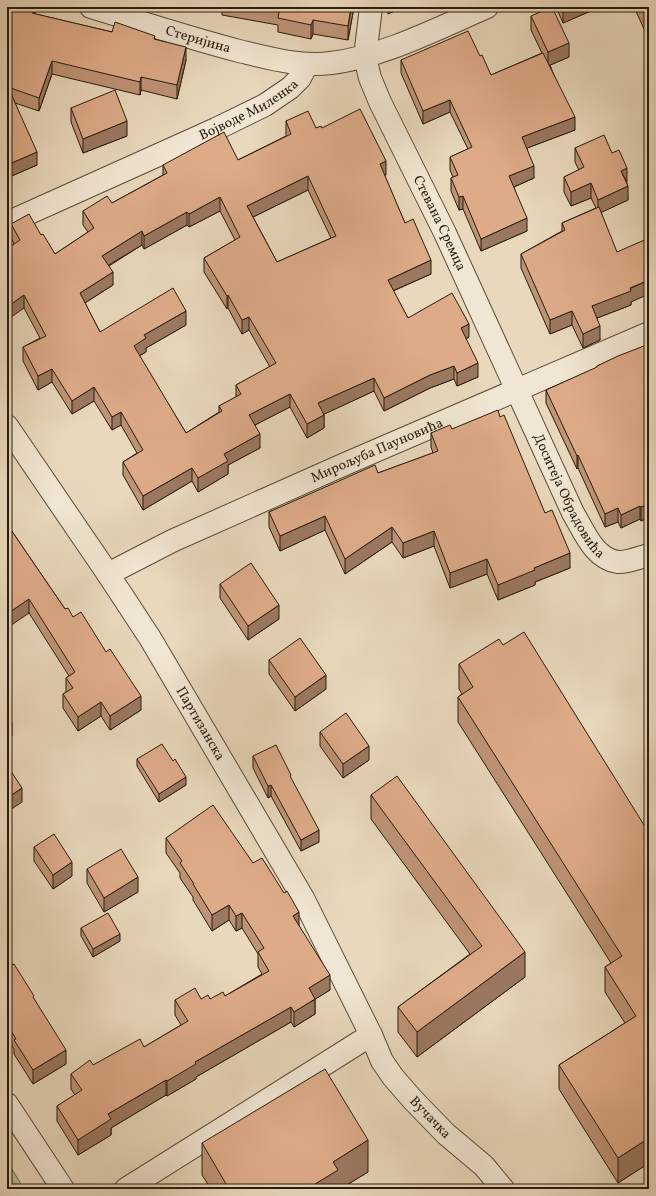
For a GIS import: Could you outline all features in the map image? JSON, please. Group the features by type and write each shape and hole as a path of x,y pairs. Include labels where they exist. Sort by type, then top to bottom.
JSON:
{"street":[{"name":"Стеријина","path":"91,7 212,44 270,59 307,64"},
{"path":"365,57 371,7"},
{"name":"Војводе Миленка","path":"7,223 216,129 265,105 290,88 300,78 307,64 331,63 365,57 424,35 487,7"},
{"name":"Стевана Сремца","path":"365,57 370,78 380,102 445,233 517,389"},
{"name":"Мирољуба Пауновића","path":"108,574 172,541 517,389 649,333"},
{"name":"Доситеја Обрадовића","path":"517,389 573,513 589,541 604,558 619,562 649,555"},
{"name":"Партизанска","path":"7,426 150,638 303,898 371,1035"},
{"path":"126,1189 371,1035"},
{"name":"Вучачка","path":"371,1035 382,1061 393,1077 446,1134 484,1166 503,1189"},
{"path":"7,1104 63,1189"}],"green space":[{"path":"7,1161 24,1189 7,1189"}],"building":[{"path":"7,7 34,7 32,13 112,32 115,22 155,36 154,39 186,47 177,85 141,77 140,82 52,61 39,98 8,87 37,152 7,165"},
{"path":"255,7 351,7 348,26 313,20 311,25 278,18 279,12"},
{"path":"552,7 569,43 548,52 531,16"},
{"path":"641,7 649,7 649,24"},
{"path":"468,31 480,56 482,55 491,75 543,53 575,117 522,137 534,166 509,176 527,218 481,239 463,196 459,197 451,178 458,175 450,157 472,147 450,100 423,111 401,60"},
{"path":"115,90 127,121 83,139 71,108"},
{"path":"360,109 386,161 380,164 405,223 413,219 431,260 388,280 408,318 452,293 469,324 461,328 478,363 457,373 454,366 430,375 384,398 374,378 318,403 324,415 307,424 290,394 249,415 260,434 224,454 228,461 198,478 192,468 143,496 123,462 143,450 121,412 112,417 94,387 72,401 52,369 38,376 23,347 46,336 24,295 7,307 7,249 20,240 11,224 29,214 41,235 43,234 55,254 94,228 83,211 107,196 112,203 167,173 163,165 224,132 238,160 291,134 286,121 308,111 316,128 321,126 322,128","holes":["308,176 336,236 277,262 247,206","220,197 240,237 204,258 242,320 249,317 276,363 236,385 241,394 219,406 222,411 186,433 134,346 146,338 144,335 186,311 173,288 100,332 80,293 113,272 102,256 142,231 144,236 187,212 189,214"]},
{"path":"604,135 612,153 619,150 627,168 621,171 628,186 598,200 591,183 571,192 564,177 584,167 575,148"},
{"path":"599,207 617,252 649,238 649,280 630,288 631,291 592,306 600,326 583,334 572,311 550,320 521,254 565,230 562,223"},
{"path":"649,344 649,504 640,506 621,515 618,508 605,514 546,390 618,356"},
{"path":"498,410 500,417 504,415 545,513 552,510 570,553 534,568 535,570 498,585 487,559 450,573 434,531 403,543 392,527 345,559 325,516 280,536 269,512 375,465 378,473 438,451 431,433 450,425 452,429"},
{"path":"7,524 65,609 68,608 73,617 81,612 106,652 110,649 141,696 110,716 101,702 78,717 63,694 73,688 66,678 75,672 29,599 7,614"},
{"path":"251,563 279,605 248,626 220,584"},
{"path":"524,632 649,833 649,1138 618,1158 559,1065 636,1016 605,967 622,956 458,697 473,687 459,664 499,639 503,645"},
{"path":"300,638 326,675 295,697 269,660"},
{"path":"346,713 369,746 343,764 320,732"},
{"path":"7,714 12,722 7,726"},
{"path":"162,744 173,761 175,759 186,777 159,794 137,759"},
{"path":"276,745 291,775 290,776 319,830 301,840 271,785 268,786 253,756"},
{"path":"7,765 22,788 7,798"},
{"path":"397,776 525,952 417,1032 398,1007 482,946 371,795"},
{"path":"213,805 253,863 262,858 284,893 287,891 299,912 293,916 330,975 309,988 315,999 294,1012 291,1007 195,1062 196,1064 108,1114 111,1119 78,1140 57,1106 82,1090 71,1074 90,1060 93,1065 140,1039 144,1047 188,1021 175,1000 195,988 201,999 208,995 210,999 223,992 225,996 269,971 258,952 264,948 242,913 236,916 229,905 212,915 180,863 182,861 166,838"},
{"path":"54,834 72,862 53,875 34,847"},
{"path":"121,849 138,877 104,898 87,869"},
{"path":"108,913 120,934 93,949 81,928"},
{"path":"7,956 12,965 14,964 66,1050 33,1070 14,1040 16,1039 7,1024"},
{"path":"325,1069 368,1140 333,1162 338,1170 307,1189 229,1189 202,1143"}]}
